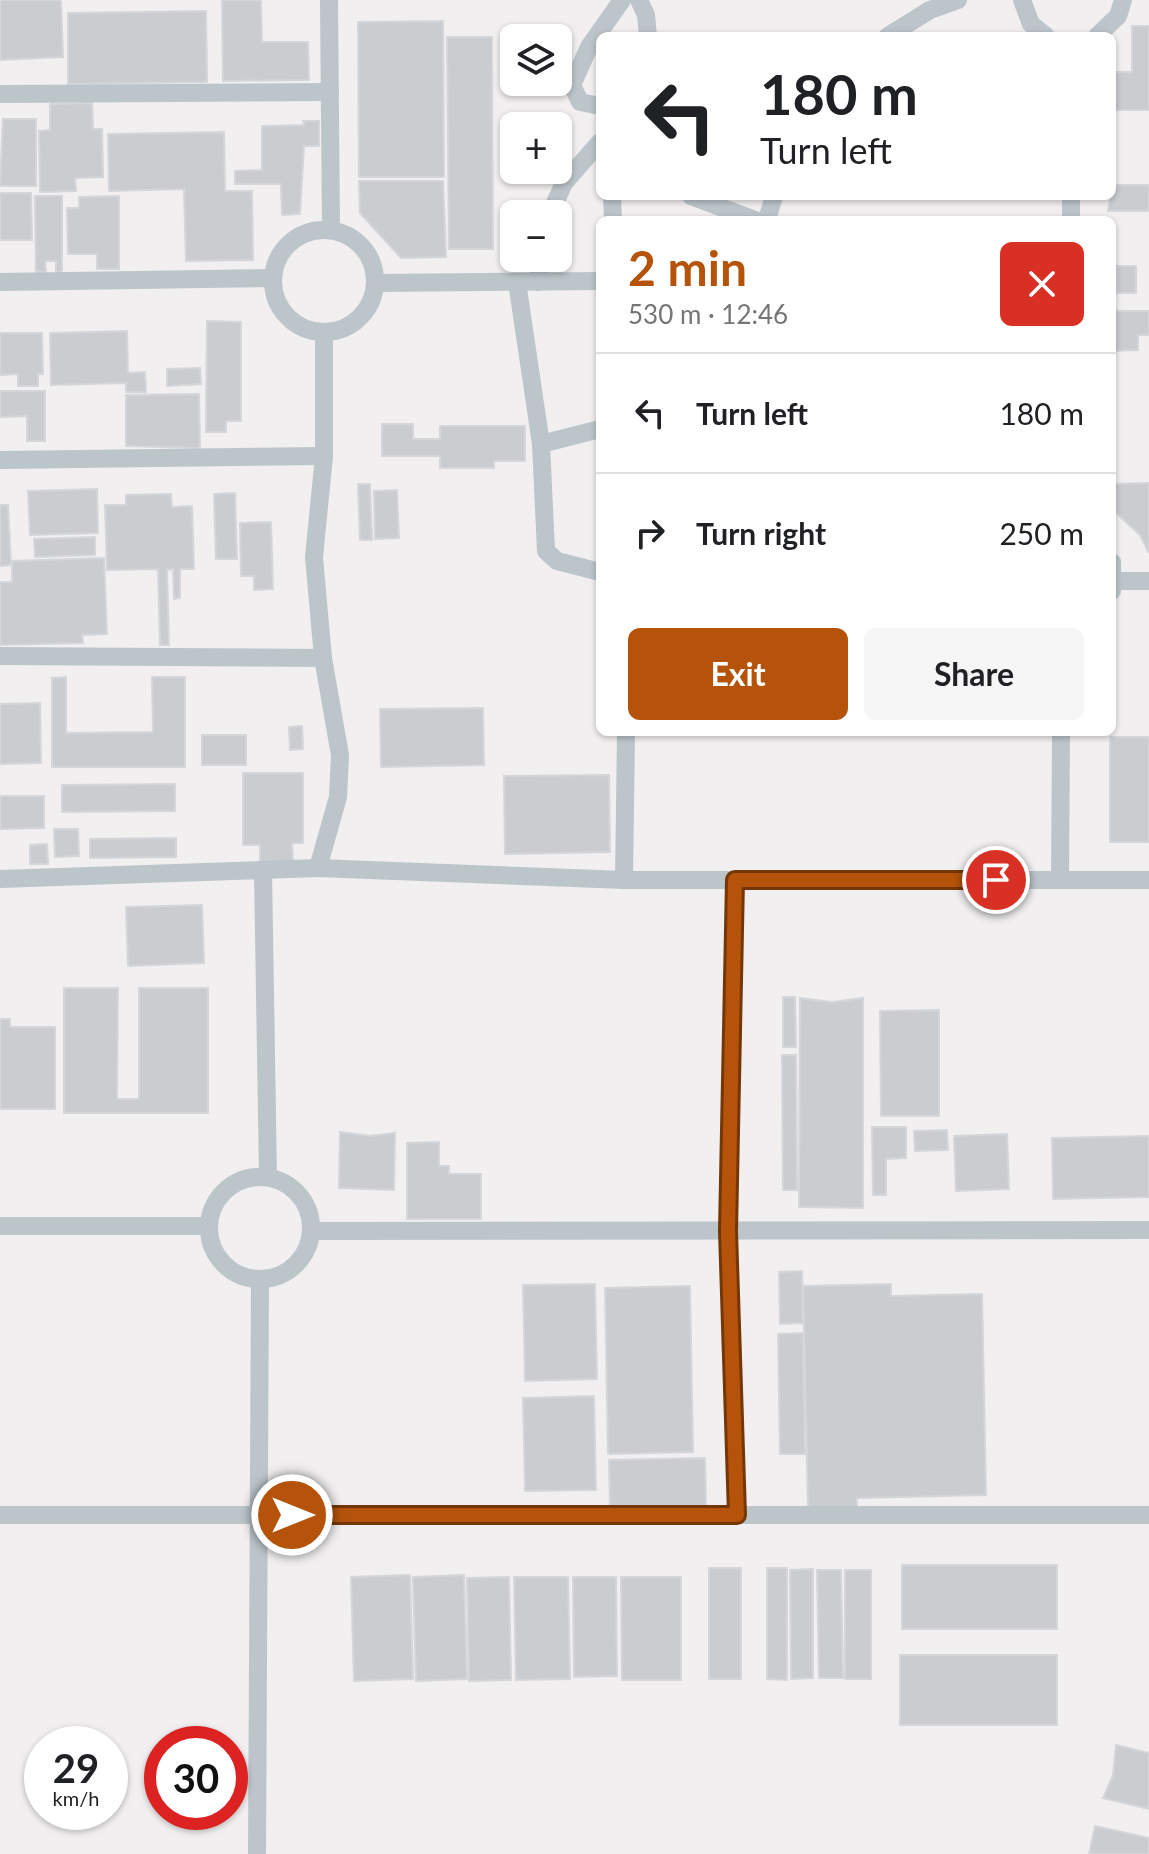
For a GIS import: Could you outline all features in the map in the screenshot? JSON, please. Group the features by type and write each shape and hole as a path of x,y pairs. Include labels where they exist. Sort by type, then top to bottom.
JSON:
{"street":[{"path":"329,0 331,230"},
{"path":"600,32 622,0"},
{"path":"639,0 646,15 648,32"},
{"path":"894,32 930,10 958,0"},
{"path":"1022,0 1031,24 1041,32"},
{"path":"1101,32 1118,16 1123,0"},
{"path":"596,37 572,85 580,102 596,105"},
{"path":"0,94 330,92"},
{"path":"556,200 564,183 596,147"},
{"path":"702,200 744,216"},
{"path":"331,230 348,235 363,246 374,265 376,283 370,305 357,321 340,330 324,332 300,327 283,313 274,296 272,278 278,257 291,241 308,232 331,230"},
{"path":"538,282 540,272"},
{"path":"0,282 272,278"},
{"path":"376,283 596,281"},
{"path":"517,282 541,444 546,551 557,561 596,571"},
{"path":"318,868 338,797 340,755 323,658 314,557 324,456 324,332"},
{"path":"541,444 596,430"},
{"path":"0,460 324,456"},
{"path":"1116,586 1149,581"},
{"path":"0,656 323,658"},
{"path":"624,880 626,736"},
{"path":"1060,880 1061,736"},
{"path":"0,879 318,868 624,880 1149,880"},
{"path":"263,872 268,1177"},
{"path":"735,880 728,1231 737,1515"},
{"path":"268,1177 284,1182 299,1194 310,1212 312,1231 307,1252 293,1268 276,1278 260,1279 236,1274 220,1261 211,1244 208,1226 214,1204 228,1188 245,1179 268,1177"},
{"path":"0,1226 208,1226"},
{"path":"312,1231 1149,1230"},
{"path":"257,1854 260,1279"},
{"path":"0,1515 1149,1515"}],"building":[{"path":"0,0 61,0 63,57 0,60"},
{"path":"222,0 261,0 262,42 308,42 309,80 223,81"},
{"path":"206,11 207,82 68,84 68,13"},
{"path":"443,21 444,177 359,177 358,22"},
{"path":"1132,26 1149,26 1149,110 1116,110 1116,72 1132,72"},
{"path":"447,37 492,37 493,249 449,249"},
{"path":"92,103 93,129 102,129 103,177 75,178 76,191 40,192 39,131 50,130 50,104"},
{"path":"3,119 36,119 36,186 0,186"},
{"path":"303,121 319,121 319,146 304,146 300,214 282,215 281,184 235,184 235,171 262,170 262,126 304,125"},
{"path":"224,132 225,191 252,191 253,260 186,261 184,189 109,191 108,134"},
{"path":"359,181 443,181 446,257 401,258 360,213"},
{"path":"1116,185 1149,185 1149,211 1108,211 1110,200 1116,200"},
{"path":"0,193 31,193 32,240 0,240"},
{"path":"35,196 62,196 62,272 56,272 56,261 45,261 46,272 36,272"},
{"path":"119,196 119,269 97,269 97,254 68,254 67,208 79,208 79,197"},
{"path":"1117,266 1136,266 1136,293 1117,293"},
{"path":"1116,311 1149,311 1149,335 1138,335 1138,350 1116,351"},
{"path":"207,321 241,322 241,421 226,421 226,432 206,432"},
{"path":"127,331 128,373 145,372 146,392 126,392 126,383 51,385 50,333"},
{"path":"0,333 42,333 43,374 38,374 38,386 18,386 18,374 0,375"},
{"path":"200,368 201,384 167,386 167,369"},
{"path":"0,391 45,391 45,441 27,441 27,416 0,417"},
{"path":"199,394 200,448 126,446 126,395"},
{"path":"382,424 413,424 413,439 440,439 440,426 525,426 525,461 494,461 494,468 440,468 440,456 382,456"},
{"path":"1149,483 1149,553 1140,535 1116,513 1116,484"},
{"path":"358,484 370,484 372,540 360,540"},
{"path":"97,489 98,533 30,535 28,491"},
{"path":"397,490 399,538 375,539 374,491"},
{"path":"235,493 237,559 216,559 214,494"},
{"path":"171,494 172,507 192,506 194,569 180,569 180,598 174,599 173,569 167,570 169,645 160,645 158,569 107,570 105,505 126,505 126,495"},
{"path":"0,505 8,505 11,565 0,566"},
{"path":"271,522 273,589 254,590 254,576 241,576 240,523"},
{"path":"95,537 95,555 35,557 34,539"},
{"path":"104,558 107,634 82,635 83,643 0,645 0,582 12,582 12,561"},
{"path":"66,677 66,733 153,732 152,677 185,677 185,767 52,767 52,678"},
{"path":"40,703 41,763 0,764 0,704"},
{"path":"483,708 484,765 381,767 380,709"},
{"path":"302,726 303,749 290,750 289,727"},
{"path":"202,735 246,735 246,765 202,765"},
{"path":"1110,737 1149,737 1149,842 1110,842"},
{"path":"243,773 303,773 303,843 292,843 293,863 260,863 260,845 243,845"},
{"path":"609,775 610,852 505,854 504,776"},
{"path":"175,784 175,811 62,812 62,785"},
{"path":"0,796 44,796 44,828 0,829"},
{"path":"54,829 78,829 79,856 55,857"},
{"path":"176,838 176,857 90,858 90,839"},
{"path":"47,844 48,864 30,864 30,845"},
{"path":"202,905 204,963 128,966 126,907"},
{"path":"64,988 118,988 117,1099 139,1099 139,988 208,988 208,1113 64,1113"},
{"path":"783,997 795,997 796,1047 783,1047"},
{"path":"800,998 832,1002 863,998 863,1208 799,1207"},
{"path":"939,1010 939,1116 881,1116 880,1011"},
{"path":"0,1019 10,1019 10,1027 55,1027 55,1109 0,1109"},
{"path":"782,1055 796,1055 797,1190 783,1190"},
{"path":"872,1127 906,1127 906,1158 886,1159 886,1195 873,1195"},
{"path":"947,1130 948,1150 915,1151 914,1131"},
{"path":"340,1132 370,1136 395,1133 394,1190 339,1188"},
{"path":"1007,1134 1009,1189 956,1191 954,1136"},
{"path":"1149,1136 1149,1197 1053,1199 1052,1138"},
{"path":"439,1142 439,1166 449,1166 449,1174 481,1174 481,1219 407,1219 407,1143"},
{"path":"802,1271 803,1323 780,1324 779,1272"},
{"path":"595,1284 597,1379 525,1381 523,1285"},
{"path":"891,1284 891,1296 982,1294 986,1495 857,1498 857,1507 808,1508 803,1286"},
{"path":"690,1286 693,1452 608,1454 605,1288"},
{"path":"803,1333 805,1454 780,1454 778,1334"},
{"path":"594,1396 596,1490 525,1491 523,1398"},
{"path":"705,1458 706,1508 610,1510 609,1460"},
{"path":"902,1565 1057,1565 1057,1629 902,1629"},
{"path":"709,1568 741,1568 741,1679 709,1679"},
{"path":"767,1568 787,1568 787,1680 767,1679"},
{"path":"813,1569 813,1678 791,1679 790,1570"},
{"path":"817,1570 841,1570 843,1678 819,1678"},
{"path":"845,1570 871,1570 871,1679 845,1679"},
{"path":"410,1575 413,1679 354,1681 351,1577"},
{"path":"464,1575 467,1679 416,1681 413,1577"},
{"path":"509,1577 511,1680 469,1681 467,1578"},
{"path":"514,1577 568,1577 570,1679 516,1680"},
{"path":"573,1577 616,1577 617,1676 574,1677"},
{"path":"621,1577 681,1577 681,1680 622,1680"},
{"path":"900,1655 1057,1655 1057,1725 900,1725"},
{"path":"1116,1745 1149,1753 1149,1809 1103,1798 1113,1775"},
{"path":"1095,1826 1149,1838 1149,1854 1089,1854"}],"route":[{"path":"292,1515 737,1515 728,1231 735,880 996,880"}]}
